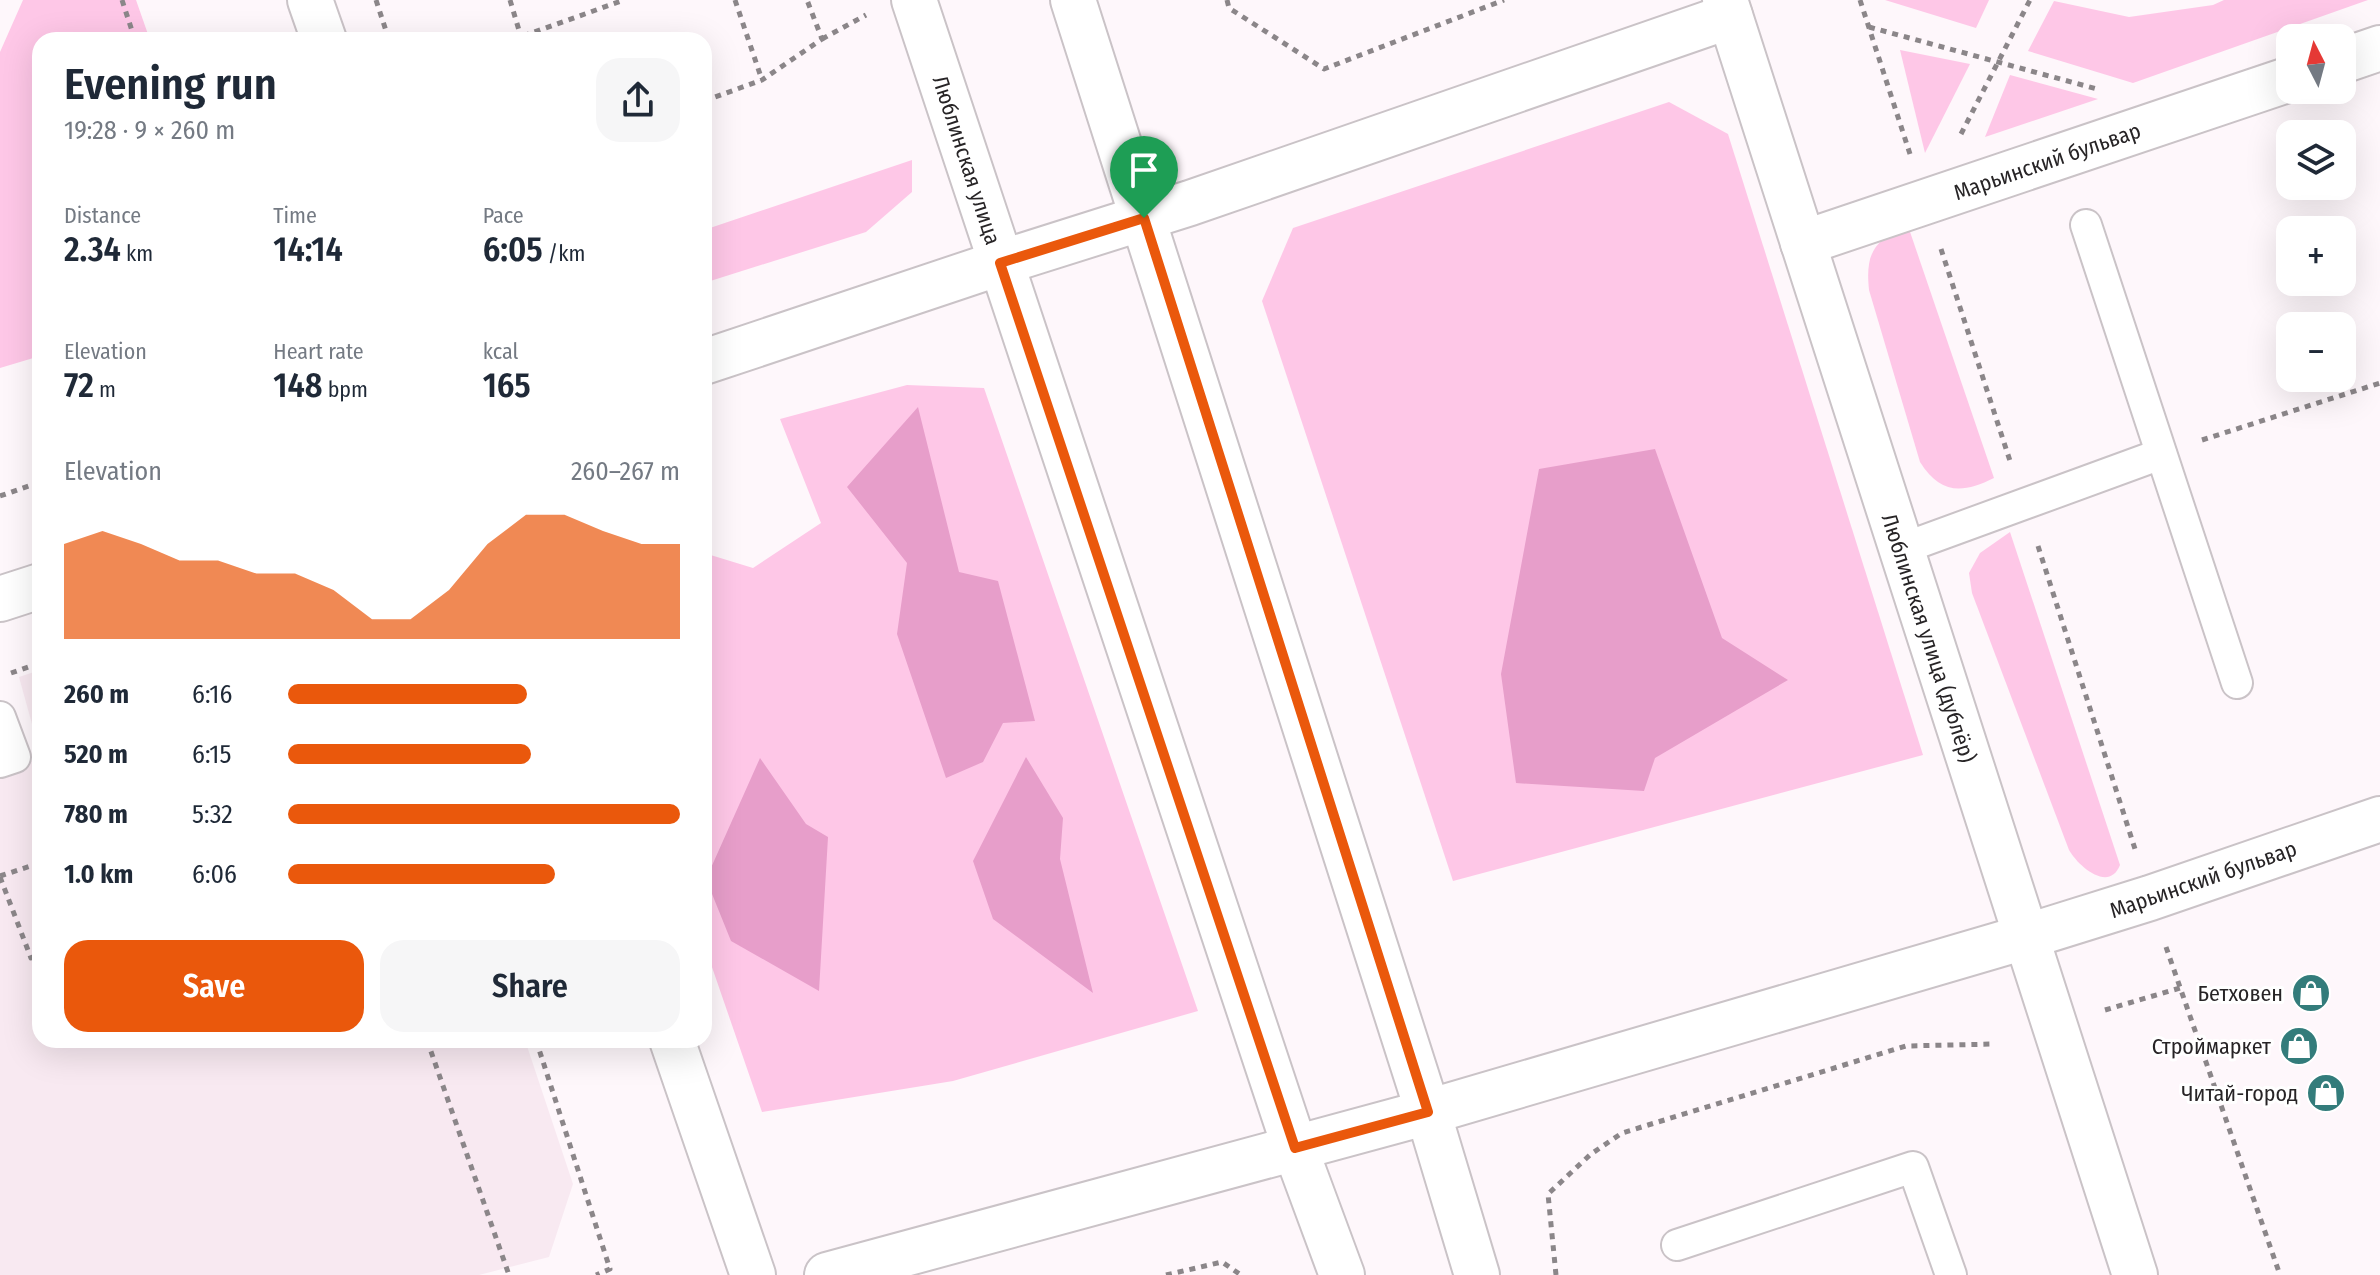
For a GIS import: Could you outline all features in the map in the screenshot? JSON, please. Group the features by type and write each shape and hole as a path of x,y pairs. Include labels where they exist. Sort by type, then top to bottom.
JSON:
{"street":[{"path":"310,0 321,32"},
{"name":"Люблинская улица","path":"914,0 1295,1148 1342,1275"},
{"path":"1073,0 1428,1112 1477,1275"},
{"path":"712,359 1144,218 1728,8"},
{"name":"Люблинская улица (дублёр)","path":"1728,8 2135,1275"},
{"path":"2356,56 2380,48"},
{"name":"Марьинский бульвар","path":"1803,243 2276,84"},
{"path":"0,599 32,589"},
{"name":"Марьинский бульвар","path":"827,1275 1428,1112 2025,937 2150,898 2380,819"},
{"path":"675,1048 753,1275"}],"lane":[{"path":"2086,225 2237,683"},
{"path":"1901,549 2161,454"},
{"path":"0,717 15,757 0,762"},
{"path":"1677,1245 1913,1167 1951,1275"}],"path":[{"path":"122,0 132,32"},
{"path":"376,0 386,32"},
{"path":"510,0 520,32"},
{"path":"535,32 624,0"},
{"path":"735,0 762,80"},
{"path":"807,0 822,39"},
{"path":"1227,0 1229,8 1324,69 1504,0"},
{"path":"1860,0 1912,158"},
{"path":"1926,202 2030,0"},
{"path":"712,98 762,80 822,39 869,13"},
{"path":"1869,27 2102,90"},
{"path":"2161,454 2380,383"},
{"path":"0,496 32,485"},
{"path":"0,677 32,666"},
{"path":"32,866 0,876 32,958"},
{"path":"2165,943 2280,1275"},
{"path":"2104,1010 2180,988"},
{"path":"1556,1275 1548,1194 1591,1154 1622,1133 1906,1046 1994,1044"},
{"path":"430,1048 509,1275"},
{"path":"539,1048 610,1269 596,1275"},
{"path":"1166,1275 1222,1262 1241,1275"}],"shaded area":[{"path":"23,0 136,0 147,32 32,32 32,358 0,368 0,52"},
{"path":"1885,0 1989,0 1976,28"},
{"path":"2224,0 2368,0 2300,24 2276,24 2276,32 2133,83 2028,51 2054,1 2129,17 2213,5"},
{"path":"1900,50 1970,64 1925,153"},
{"path":"2010,75 2098,99 1985,137"},
{"path":"1669,102 1728,134 1923,755 1453,881 1262,301 1293,228"},
{"path":"912,160 912,192 866,232 712,280 712,227"},
{"path":"1907,223 1994,478 1972,487 1952,488 1944,485 1928,473 1920,462 1869,290 1869,266 1874,249"},
{"path":"907,385 984,388 1198,1011 953,1081 762,1112 712,967 712,555 753,568 821,523 780,419"},
{"path":"918,407 959,572 998,581 1035,721 1003,723 983,762 946,778 897,634 907,563 847,487"},
{"path":"1655,449 1722,638 1788,680 1655,758 1644,791 1516,783 1501,674 1539,469"},
{"path":"2010,532 2120,865 2109,877 2101,877 2086,869 2069,850 1972,593 1969,573 1980,553"},
{"path":"32,673 32,724 19,677"},
{"path":"1026,757 1063,818 1060,859 1093,993 993,919 973,861"},
{"path":"760,758 806,824 828,837 819,991 731,941 712,894 712,866"},
{"path":"32,761 32,1048 528,1048 573,1184 549,1257 479,1275 0,1275 0,772"}],"place":[{"name":"Бетховен","path":"2311,993"},
{"name":"Строймаркет","path":"2299,1046"},
{"name":"Читай-город","path":"2326,1093"}],"route":[{"path":"1144,218 1428,1112 1295,1148 1000,263 1144,218"}]}
